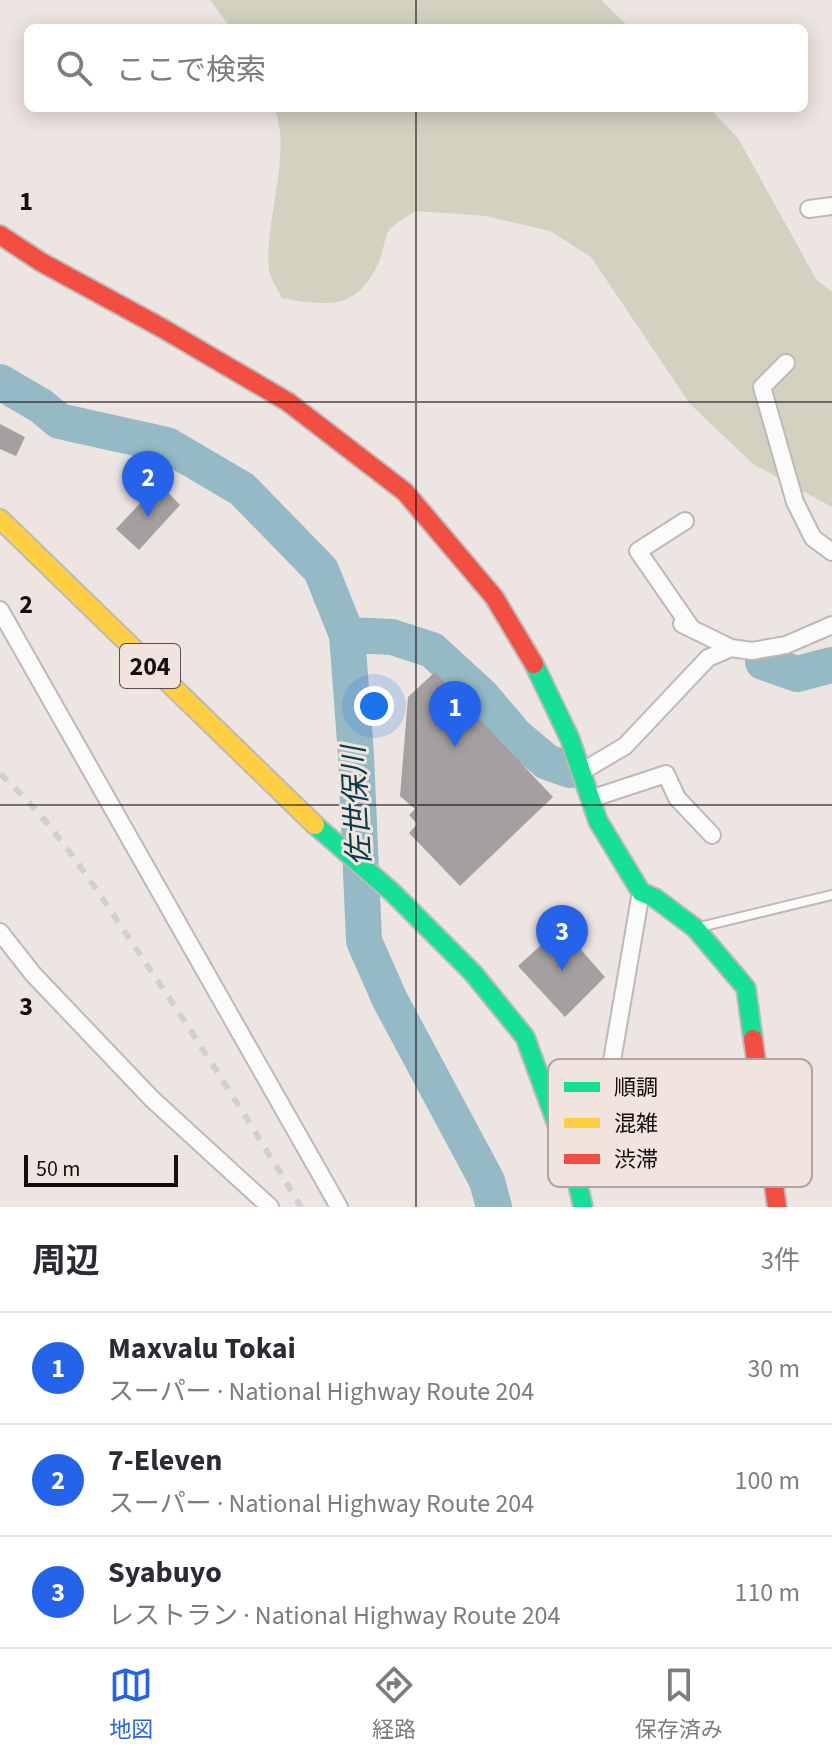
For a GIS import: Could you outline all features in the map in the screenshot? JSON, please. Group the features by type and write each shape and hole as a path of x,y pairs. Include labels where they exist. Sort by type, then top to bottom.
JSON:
{"main road":[{"path":"0,235 41,262 288,402 405,492 477,575 527,649 570,739 598,821 641,892 655,898 695,928 746,988 756,1059"},
{"name":"204","path":"0,519 301,813 392,892 473,973 525,1037 548,1100"},
{"name":"204","path":"578,1187 583,1207"},
{"path":"774,1187 777,1207"}],"street":[{"path":"809,209 832,206"},
{"path":"786,363 762,387 795,502 813,538 832,552"},
{"path":"685,521 638,551 692,629"},
{"path":"0,610 339,1207"},
{"path":"672,619 731,648 752,651 786,645 832,625"},
{"path":"581,772 625,746 708,658 731,648"},
{"path":"590,799 666,774 677,798 712,835"},
{"path":"612,1059 641,892"},
{"path":"0,932 33,974 152,1099 270,1207"}],"lane":[{"path":"695,928 832,895"}],"green space":[{"path":"210,0 601,0 626,24 228,24"},
{"path":"275,112 713,112 738,138 816,279 832,292 832,507 753,464 690,404 591,257 550,231 485,216 416,211 390,229 372,276 352,296 329,303 282,298 269,270 270,230 281,145"}],"water":[{"path":"0,366 5,368 47,407 0,395"}],"building":[{"path":"0,424 25,437 16,456 0,449"},
{"path":"159,483 180,505 139,550 116,529"},
{"path":"435,672 553,797 460,886 409,833 417,824 409,815 415,809 400,796 408,697"},
{"path":"561,927 605,977 565,1017 518,966"}],"waterway":[{"name":"佐世保川","path":"0,382 41,406 59,421 167,445 242,489 321,570 347,635 364,941 390,1000 487,1181 494,1207"},
{"path":"347,635 392,637 432,650 482,696 515,735 547,762 570,770"},
{"path":"763,662 797,674 832,665"}],"railway":[{"path":"0,774 37,812 86,875 196,1040 301,1207"}],"traffic: fast":[{"path":"534,664 570,739 598,821 641,892 655,898 695,928 746,988 753,1039"},
{"path":"315,825 392,892 473,973 525,1037 548,1100"},
{"path":"578,1187 583,1207"}],"traffic: slow":[{"path":"0,519 315,825"}],"traffic: jam":[{"path":"0,235 41,262 288,402 405,492 494,597 534,664"},
{"path":"753,1039 756,1059"},
{"path":"774,1187 777,1207"}],"place":[{"name":"7-Eleven","path":"148,517"},
{"name":"Maxvalu Tokai","path":"455,747"},
{"name":"Syabuyo","path":"562,971"}]}
